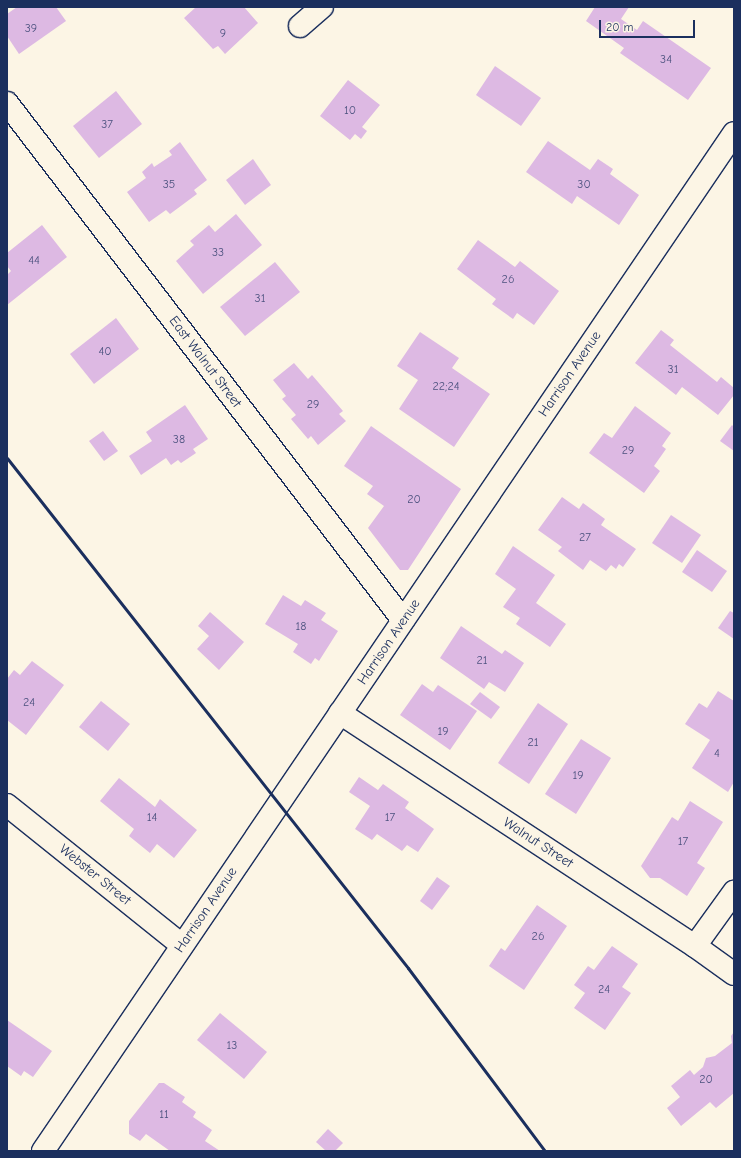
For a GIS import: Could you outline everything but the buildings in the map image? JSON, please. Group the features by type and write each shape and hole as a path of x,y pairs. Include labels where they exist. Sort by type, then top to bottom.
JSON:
{"street":[{"path":"300,26 322,7"},
{"name":"East Walnut Street","path":"7,104 403,620"},
{"name":"Harrison Avenue","path":"43,1151 734,133"},
{"name":"Walnut Street","path":"340,713 695,946 734,974"},
{"name":"Webster Street","path":"7,805 182,945"},
{"path":"695,946 734,892"}],"railway":[{"path":"7,458 408,968 545,1151"}]}
